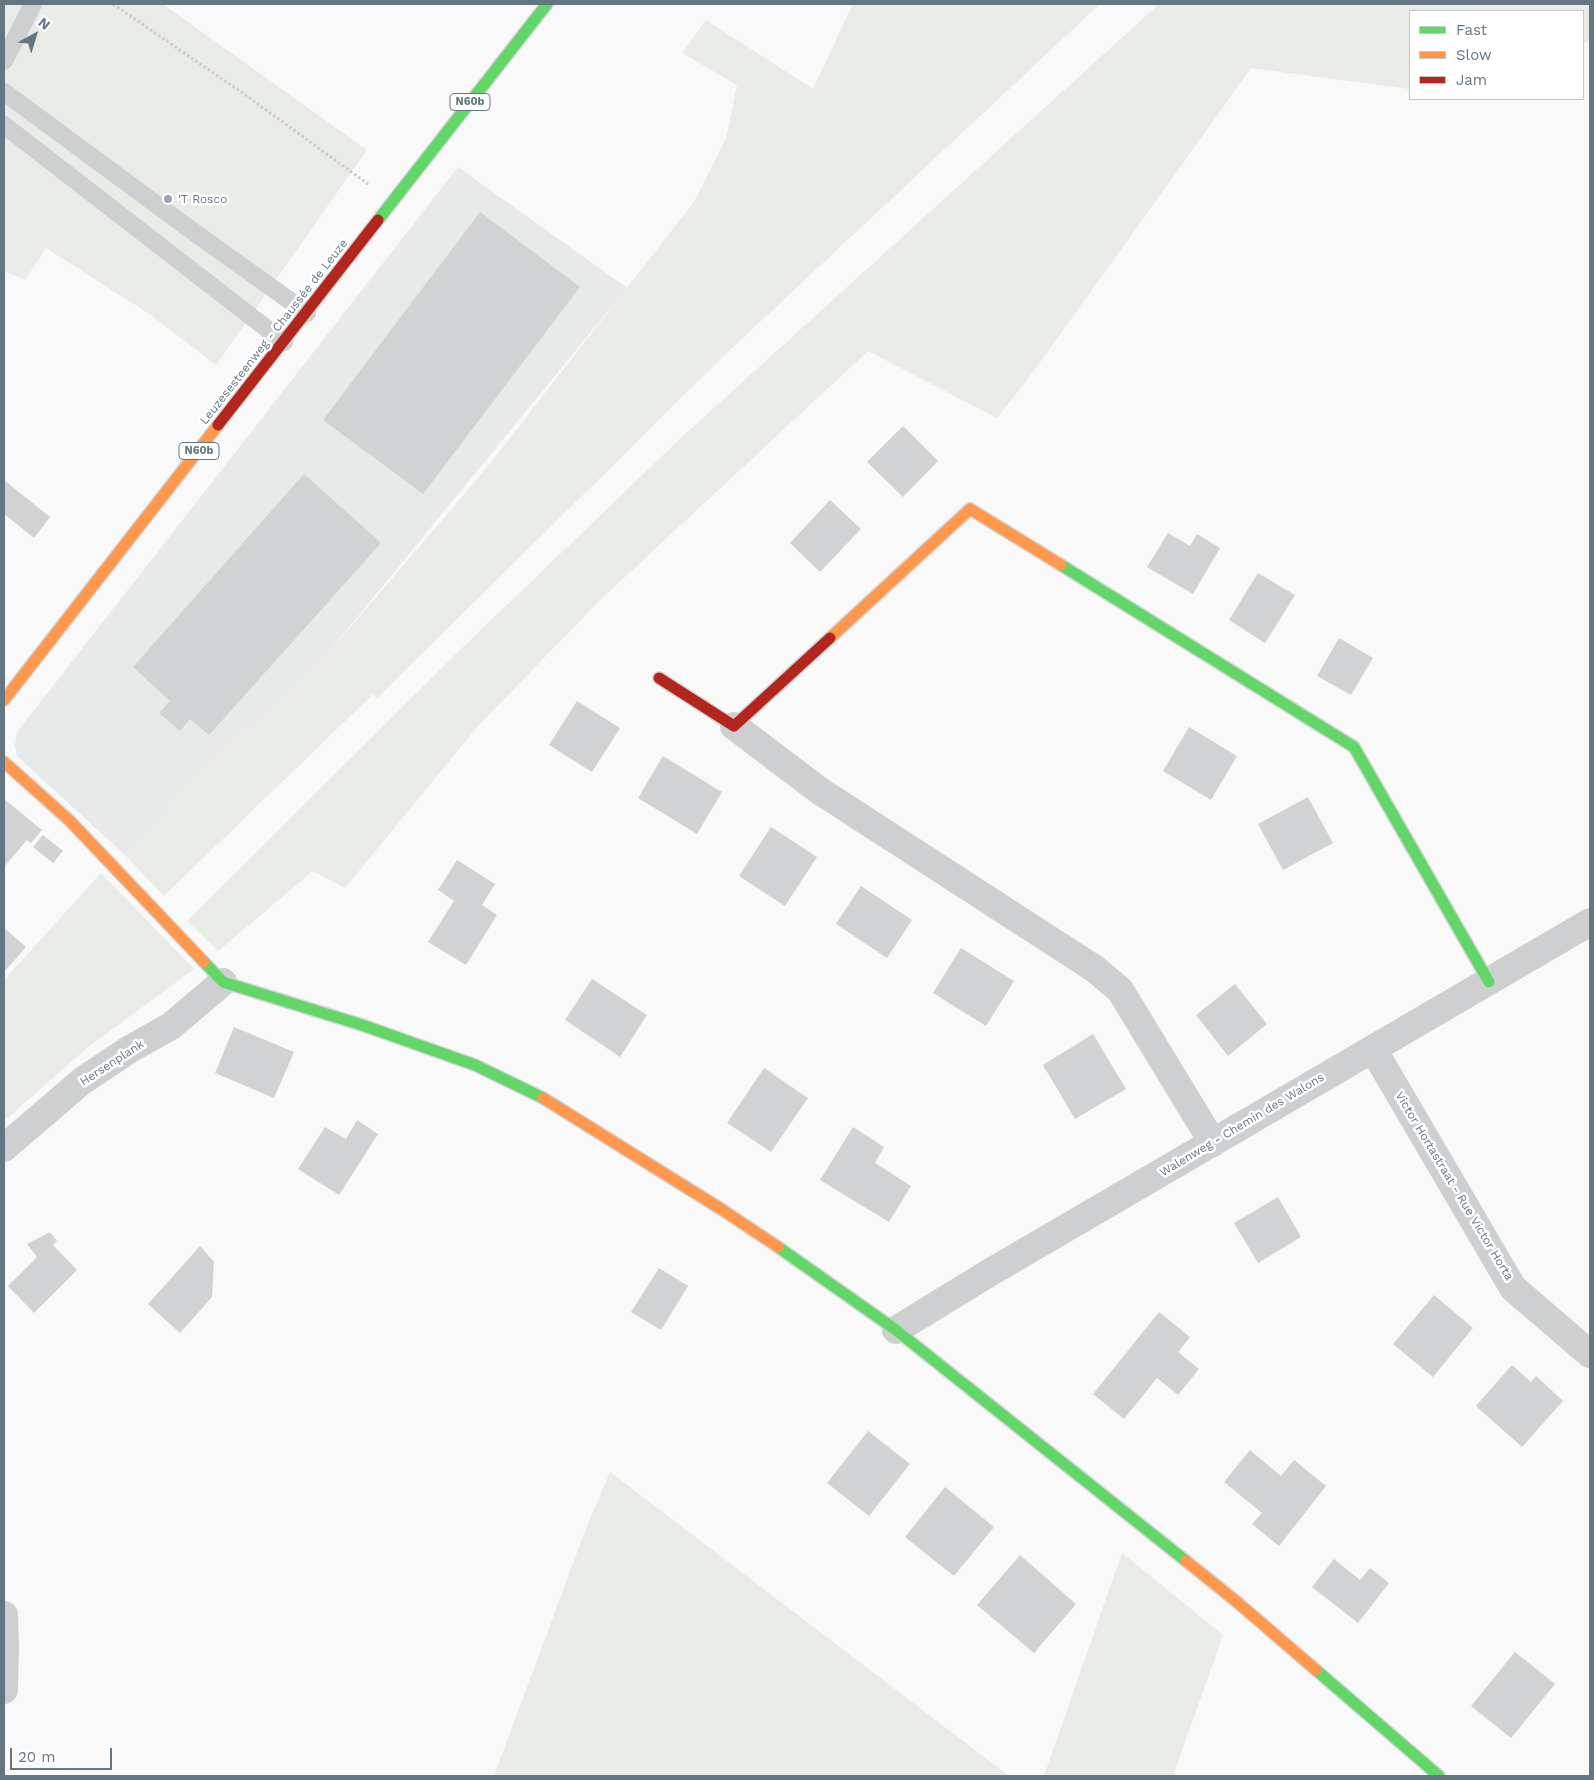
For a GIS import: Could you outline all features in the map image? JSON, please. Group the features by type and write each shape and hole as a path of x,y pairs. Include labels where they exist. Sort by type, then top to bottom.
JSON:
{"street":[{"name":"Leuzesesteenweg - Chaussée de Leuze","path":"4,700 547,4"},
{"path":"734,726 970,509 1354,747 1489,982"},
{"path":"659,678 734,726 820,790 1095,969 1120,990 1213,1143"},
{"path":"4,762 70,821 223,982 362,1025 475,1065 553,1103 608,1136 788,1254 896,1330 1237,1602 1439,1776"},
{"name":"Walenweg - Chemin des Walons","path":"896,1330 972,1283 1590,922"},
{"name":"Hersenplank","path":"4,1148 82,1081 130,1049 171,1026 223,982"},
{"name":"Victor Hortastraat - Rue Victor Horta","path":"1373,1049 1513,1288 1590,1354"},
{"path":"4,1615 4,1690"}],"lane":[{"path":"4,60 33,4"},
{"path":"4,92 307,313"},
{"path":"4,125 284,342"}],"path":[{"path":"114,4 244,94 354,175 394,201"}],"shaded area":[{"name":"'T Rosco","path":"4,4 163,4 367,150 216,365 151,315 46,248 25,280 4,271"},
{"path":"853,4 1100,4 732,348 377,698 373,694 164,896 125,855 205,767 323,659 485,470 694,202 726,139 737,85 682,53 706,20 813,89"},
{"path":"1159,4 1590,4 1590,39 1584,44 1584,10 1409,10 1409,89 1251,68 1033,372 997,418 868,351 599,601 478,726 345,888 313,871 218,951 187,921 463,647 683,436"},
{"path":"458,167 627,288 323,659 205,767 125,855 17,756 15,745 17,732"},
{"path":"101,873 194,969 87,1048 4,1121 4,980"},
{"path":"610,1472 1009,1776 494,1776 585,1531"},
{"path":"1122,1553 1223,1635 1173,1776 1044,1776"}],"building":[{"path":"480,212 580,287 423,494 323,420"},
{"path":"903,426 938,461 903,497 867,462"},
{"path":"304,474 381,543 209,735 190,719 180,731 159,713 170,701 133,667"},
{"path":"4,480 50,517 34,538 4,514"},
{"path":"830,500 861,529 820,572 790,543"},
{"path":"1168,533 1190,546 1197,534 1220,548 1193,594 1147,567"},
{"path":"1258,573 1295,595 1265,643 1229,620"},
{"path":"1339,638 1373,658 1351,695 1317,676"},
{"path":"577,701 620,728 592,772 549,745"},
{"path":"1189,727 1237,756 1211,800 1163,771"},
{"path":"663,756 722,792 697,834 638,798"},
{"path":"1308,797 1333,843 1283,870 1258,824"},
{"path":"4,799 42,830 31,843 27,840 4,867"},
{"path":"771,827 817,857 785,906 739,876"},
{"path":"43,835 63,851 53,863 33,847"},
{"path":"457,860 495,884 482,905 497,915 466,965 428,942 454,901 438,890"},
{"path":"861,886 912,920 887,958 836,924"},
{"path":"4,928 26,947 4,972"},
{"path":"961,948 1014,981 986,1026 933,993"},
{"path":"592,979 647,1015 620,1057 565,1020"},
{"path":"1235,984 1267,1024 1228,1056 1196,1015"},
{"path":"234,1027 294,1052 274,1098 215,1073"},
{"path":"1093,1034 1126,1089 1075,1119 1043,1065"},
{"path":"764,1068 808,1098 771,1152 727,1123"},
{"path":"357,1120 378,1134 339,1195 298,1169 325,1127 346,1139"},
{"path":"853,1127 884,1147 875,1163 911,1186 889,1222 820,1180"},
{"path":"1278,1197 1301,1237 1258,1263 1234,1223"},
{"path":"50,1232 57,1241 53,1245 77,1270 34,1313 8,1286 37,1257 27,1244"},
{"path":"200,1246 214,1262 212,1297 180,1333 148,1304"},
{"path":"659,1268 688,1286 661,1330 631,1312"},
{"path":"1434,1295 1473,1328 1433,1377 1393,1344"},
{"path":"1159,1312 1190,1337 1178,1352 1199,1369 1178,1395 1157,1378 1124,1419 1093,1394"},
{"path":"1512,1365 1531,1382 1536,1376 1563,1401 1522,1447 1476,1406"},
{"path":"868,1431 910,1464 869,1516 827,1483"},
{"path":"1250,1450 1281,1476 1294,1460 1326,1486 1279,1546 1252,1524 1262,1513 1224,1482"},
{"path":"945,1487 994,1527 954,1576 905,1537"},
{"path":"1020,1555 1076,1604 1034,1653 977,1605"},
{"path":"1334,1559 1360,1580 1370,1568 1389,1583 1358,1623 1312,1587"},
{"path":"1515,1652 1555,1684 1511,1738 1471,1706"}],"traffic: fast":[{"path":"378,220 547,4"},
{"path":"1061,565 1354,747 1489,982"},
{"path":"204,962 223,982 362,1025 475,1065 543,1098"},
{"path":"778,1247 896,1330 1186,1561"},
{"path":"1316,1670 1439,1776"}],"traffic: slow":[{"path":"4,700 218,425"},
{"path":"830,638 970,509 1061,565"},
{"path":"4,762 70,821 204,962"},
{"path":"543,1098 721,1209 778,1247"},
{"path":"1186,1561 1316,1670"}],"traffic: jam":[{"path":"218,425 378,220"},
{"path":"659,678 734,726 830,638"}],"place":[{"name":"'T Rosco","path":"168,199"}]}
